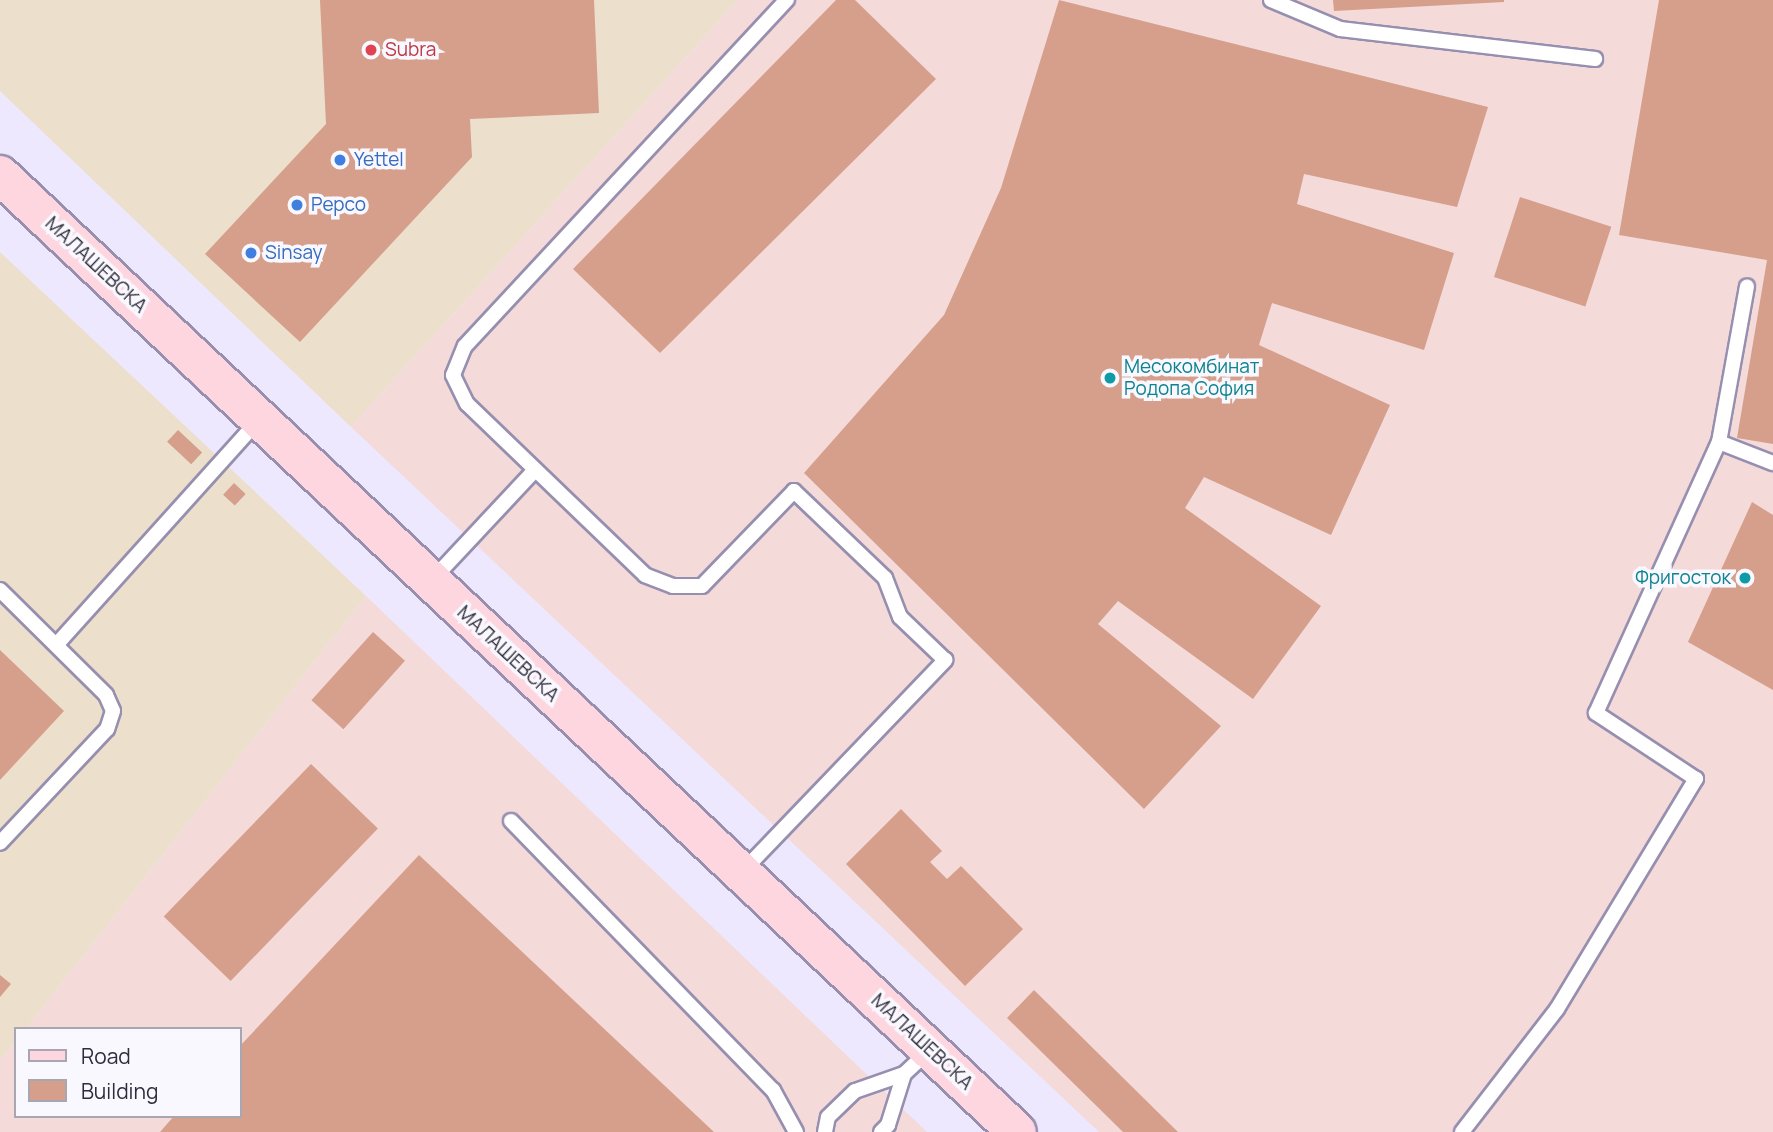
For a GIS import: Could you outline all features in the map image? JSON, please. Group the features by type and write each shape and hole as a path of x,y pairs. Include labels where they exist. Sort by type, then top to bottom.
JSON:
{"street":[{"name":"МАЛАШЕВСКА","path":"0,175 741,873 917,1062 1017,1132"}],"lane":[{"path":"741,873 945,660 900,617 885,578 794,491 702,586 673,586 645,575 535,470 457,390 453,375 456,360 787,0"},
{"path":"1271,0 1340,29 1595,59"},
{"path":"1462,1132 1557,1010 1696,779 1596,713 1719,442 1746,286"},
{"path":"57,644 260,419"},
{"path":"1719,442 1773,463"},
{"path":"431,581 535,470"},
{"path":"0,590 106,695 112,721 0,844"},
{"path":"511,821 773,1090 796,1132"},
{"path":"825,1132 828,1117 855,1091 917,1062"},
{"path":"881,1132 888,1125 917,1062"}],"shaded area":[{"path":"0,0 738,0 351,427 0,91"},
{"path":"738,0 1773,0 1773,1132 1099,1132 351,427"},
{"path":"0,252 366,596 28,1027 14,1027 14,1044 0,1061"},
{"path":"366,596 927,1132 0,1132 0,1061 14,1044 14,1118 242,1118 242,1027 28,1027"}],"building":[{"path":"320,0 594,0 599,113 470,119 472,157 300,342 205,254 326,124"},
{"path":"836,0 855,0 936,79 660,353 573,269"},
{"name":"Месокомбинат Родопа София","path":"1059,0 1488,107 1457,207 1304,174 1297,204 1454,253 1424,350 1272,303 1259,345 1390,405 1331,535 1204,477 1185,508 1321,606 1253,699 1118,601 1098,624 1221,726 1144,809 804,473 944,315 1001,188"},
{"path":"1333,0 1504,0 1504,2 1334,11"},
{"path":"1659,0 1773,0 1773,444 1737,438 1767,260 1619,235"},
{"path":"1520,197 1611,227 1585,307 1494,277"},
{"path":"178,430 202,453 191,464 167,442"},
{"path":"234,483 246,494 235,506 223,495"},
{"name":"Фригосток","path":"1752,502 1773,515 1773,690 1688,642"},
{"path":"373,632 405,661 343,729 311,700"},
{"path":"0,650 64,711 0,780"},
{"path":"311,764 378,829 231,981 164,917"},
{"path":"901,809 942,851 930,862 947,879 961,866 1023,929 965,986 846,864"},
{"path":"419,855 714,1132 160,1132 172,1118 242,1118 242,1044"},
{"path":"0,975 11,984 0,997"},
{"path":"1034,990 1178,1132 1123,1132 1007,1018"}],"place":[{"name":"Subra","path":"371,50"},
{"name":"Yettel","path":"340,160"},
{"name":"Pepco","path":"297,205"},
{"name":"Sinsay","path":"251,253"},
{"name":"Месокомбинат Родопа София","path":"1110,378"},
{"name":"Фригосток","path":"1745,578"}]}
